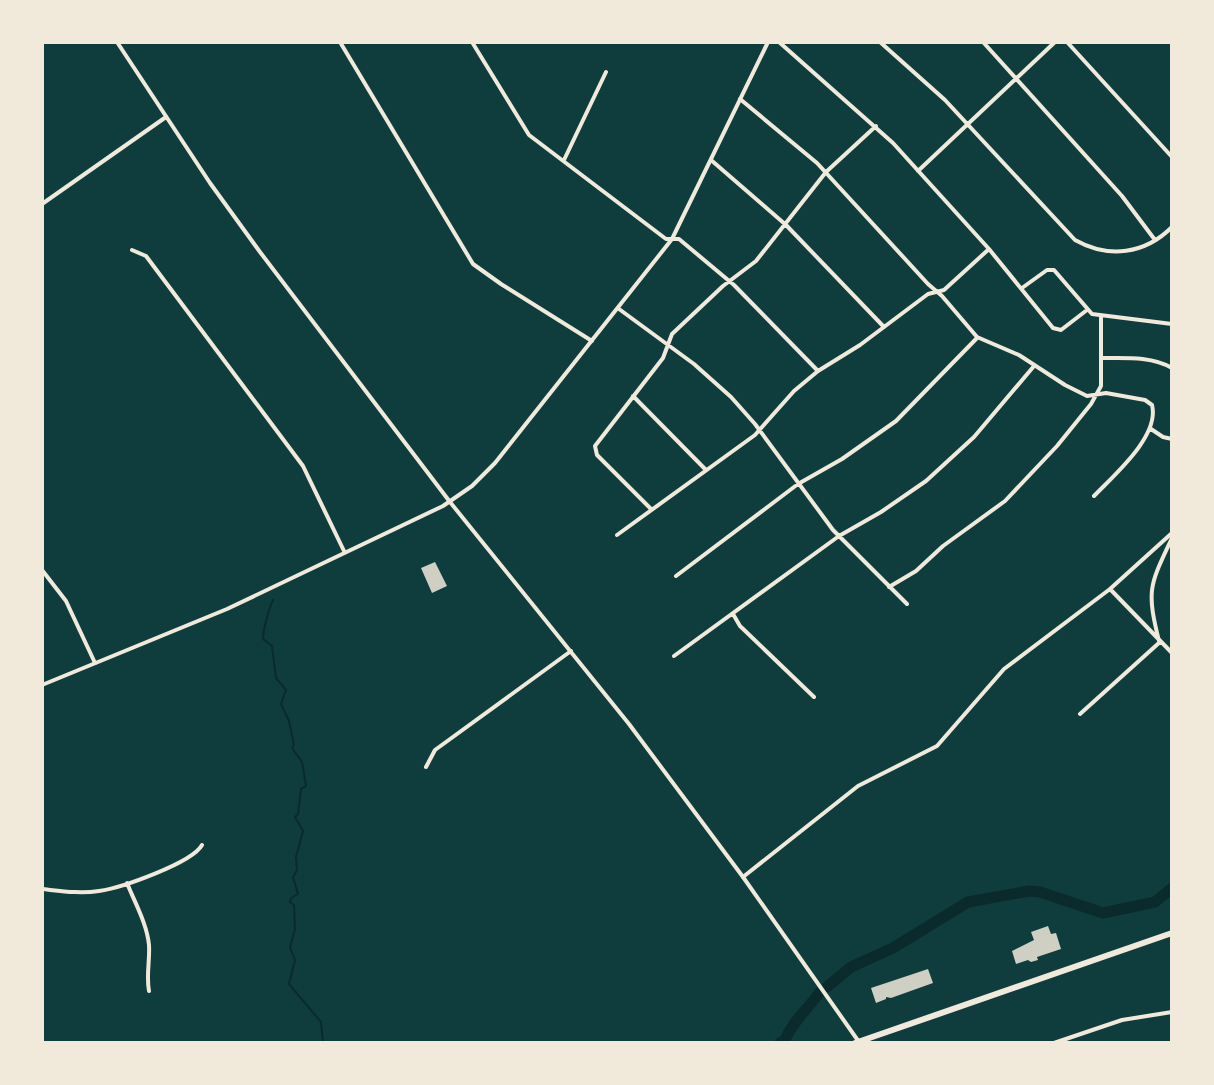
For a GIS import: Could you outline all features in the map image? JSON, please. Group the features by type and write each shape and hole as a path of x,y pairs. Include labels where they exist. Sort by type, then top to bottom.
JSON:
{"main road":[{"path":"857,1042 1172,933"}],"street":[{"path":"117,42 260,252 450,502 571,651 743,877 857,1042"},
{"path":"340,42 473,264 592,341"},
{"path":"472,42 526,131 666,239 679,239 729,281 818,371"},
{"path":"42,685 227,609 450,502 490,469 672,239 768,42"},
{"path":"779,42 876,126 989,249 1056,330 1063,329 1087,310"},
{"path":"880,42 927,82 1075,240 1096,249 1120,252 1142,248 1172,227"},
{"path":"983,42 1122,196 1155,240"},
{"path":"918,171 1055,42"},
{"path":"1067,42 1172,157"},
{"path":"564,160 606,72"},
{"path":"740,99 826,172 977,337 1019,355 1087,396 1116,394 1149,402 1154,410 1151,429 1130,458 1094,496"},
{"path":"42,204 166,117"},
{"path":"651,509 594,450 663,358 672,334 729,281 756,261 826,172 876,126"},
{"path":"711,160 786,225 884,327"},
{"path":"617,535 760,431 794,391 818,371 928,294 944,290 989,249"},
{"path":"132,250 146,256 303,466 344,551"},
{"path":"1022,288 1047,270 1054,270 1087,310 1101,317 1172,324"},
{"path":"619,309 668,344 731,397 839,536 907,604"},
{"path":"889,587 916,571 943,546 1005,501 1057,446 1101,386 1101,317"},
{"path":"676,576 798,484 853,452 896,421 977,337"},
{"path":"1102,358 1161,362 1172,368"},
{"path":"674,656 839,536 898,501 947,463 982,428 1035,365"},
{"path":"633,396 706,470"},
{"path":"1151,429 1172,439"},
{"path":"743,877 858,786 937,746 1004,669 1110,589 1172,535"},
{"path":"1159,641 1151,606 1151,589 1172,535"},
{"path":"42,570 66,601 95,663"},
{"path":"1110,589 1172,653"},
{"path":"733,614 740,626 814,697"},
{"path":"1080,714 1159,641"},
{"path":"426,767 435,750 571,651"},
{"path":"42,889 85,893 106,890 191,857 202,845"},
{"path":"127,883 148,937 146,976 149,991"},
{"path":"1054,1043 1122,1020 1172,1012"}],"building":[{"path":"435,562 447,586 432,593 421,568"},
{"path":"1048,926 1051,934 1056,933 1061,949 1037,957 1038,960 1016,964 1012,951 1034,940 1031,932"},
{"path":"928,969 933,983 876,1003 871,988"}],"waterway":[{"path":"273,600 263,639 272,646 276,678 286,690 281,704 289,721 292,748 302,762 306,786 301,789 295,817 303,831 296,857 297,870 293,877 298,894 290,902 294,905 295,929 290,947 295,960 289,984 321,1022 323,1043"},
{"path":"827,987 851,967 893,948 968,902 1029,891 1103,913 1155,902 1172,888"},
{"path":"780,1043 819,993"}]}
